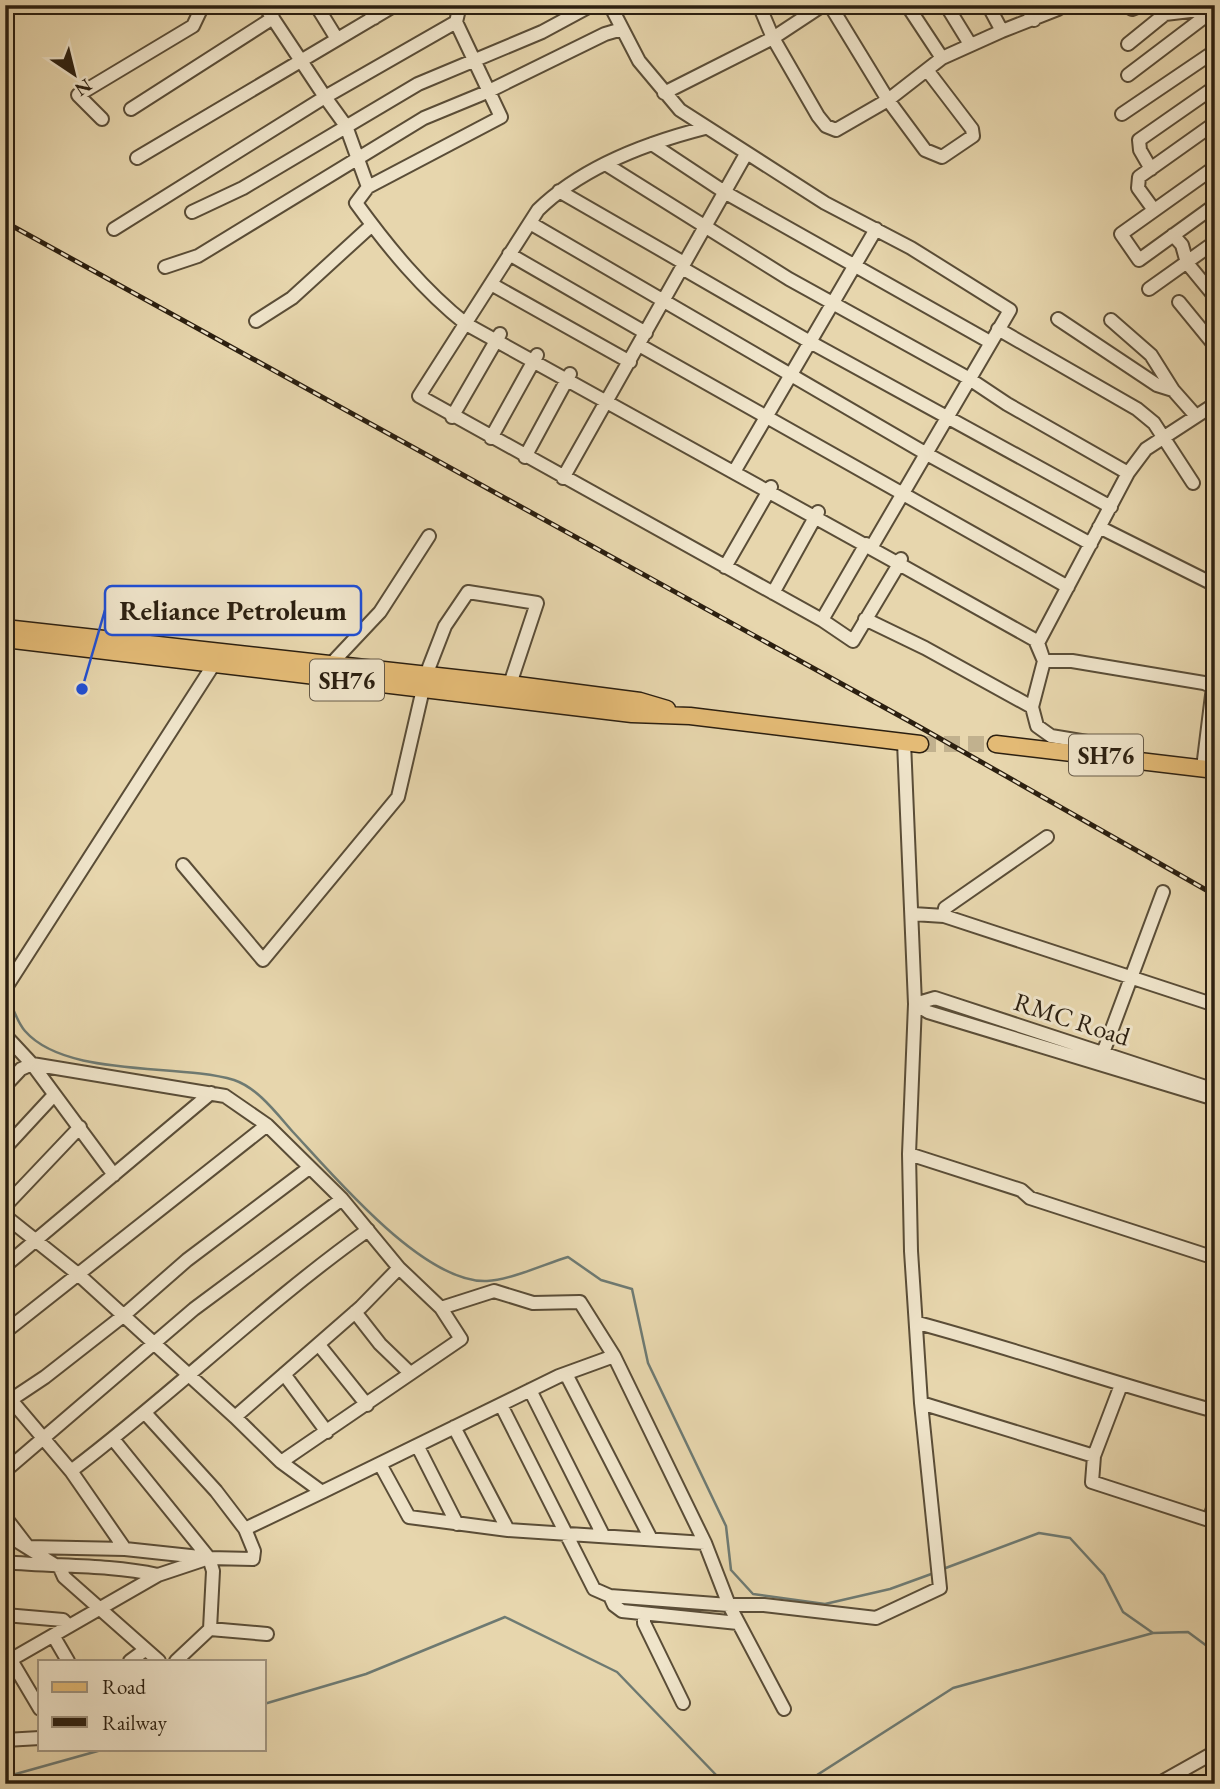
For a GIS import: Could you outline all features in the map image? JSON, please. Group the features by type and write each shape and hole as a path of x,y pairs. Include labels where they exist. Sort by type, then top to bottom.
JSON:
{"main road":[{"path":"5,628 214,658 331,664 431,683 510,684 640,701 690,716"},
{"name":"SH76","path":"5,639 214,658 431,683 632,713 690,716 912,743"},
{"name":"SH76","path":"996,744 1209,769"}],"street":[{"path":"102,119 78,94 193,26 202,5"},
{"path":"264,5 299,61 346,125 368,187"},
{"path":"316,5 337,39"},
{"path":"366,5 374,18"},
{"path":"137,158 396,5"},
{"path":"460,5 456,22 501,117 368,187 356,202 372,225 444,307 870,545 1041,636"},
{"path":"192,212 243,188 418,84 541,32 592,5"},
{"path":"610,5 639,61 664,93 705,128 825,203 876,229 1010,310 901,495 822,620"},
{"path":"759,5 773,38 826,126 836,130 888,100 942,58 1058,9 1056,5"},
{"path":"664,93 773,38 823,5"},
{"path":"830,5 888,100 925,150 933,156 942,157 972,136 972,129 927,70"},
{"path":"908,5 942,58"},
{"path":"946,5 970,44"},
{"path":"988,5 1002,31"},
{"path":"1025,5 1034,20"},
{"path":"1128,44 1165,14 1215,8"},
{"path":"1129,75 1215,8"},
{"path":"131,109 274,19"},
{"path":"114,229 325,97 456,22"},
{"path":"164,267 198,256 424,118 487,92 605,34 622,29"},
{"path":"1122,114 1215,51"},
{"path":"1151,169 1140,149 1139,141 1215,87"},
{"path":"1154,211 1137,183 1139,177 1215,123"},
{"path":"705,128 652,144 607,165 559,191 538,210 419,396 452,417 822,620 853,641 900,561"},
{"path":"652,144 724,192 990,342"},
{"path":"563,478 744,153"},
{"path":"607,165 703,227 1128,473"},
{"path":"1215,167 1121,234 1139,260 1215,205"},
{"path":"559,191 810,342 1111,507"},
{"path":"530,223 926,453 1091,544"},
{"path":"256,321 292,298 372,225"},
{"path":"735,469 876,229"},
{"path":"1173,235 1182,245 1187,262 1215,297"},
{"path":"1149,289 1214,244"},
{"path":"509,254 644,332"},
{"path":"491,284 628,360"},
{"path":"1179,302 1215,346"},
{"path":"1058,319 1157,385 1173,390"},
{"path":"1111,320 1151,355 1173,390 1196,416"},
{"path":"998,329 1137,409 1163,437 1194,483"},
{"path":"628,360 639,345 644,332"},
{"path":"452,417 498,337"},
{"path":"639,345 1068,587"},
{"path":"491,438 536,358"},
{"path":"525,457 568,376"},
{"path":"1098,754 1093,743 1051,736 1037,726 1031,707 1044,660 1038,643 1128,473 1146,449 1215,404"},
{"path":"725,567 769,489"},
{"path":"772,593 816,514"},
{"path":"1099,527 1215,585"},
{"path":"331,664 380,612 429,536"},
{"path":"900,561 1035,640 1044,660"},
{"path":"183,865 263,960 398,797 445,626 468,592 537,603 510,684"},
{"path":"865,619 925,648 1031,707"},
{"path":"7,986 214,658"},
{"path":"1044,660 1111,667 1204,683 1213,687 1209,769"},
{"path":"501,1405 594,1588 610,1596 764,1605 876,1618 940,1588 921,1403 918,1324 911,1251 909,1154 915,1004 913,914 906,844 912,743"},
{"path":"944,916 945,908 1047,837"},
{"path":"1103,1053 1163,892"},
{"path":"913,914 944,916 1215,1005"},
{"name":"RMC Road","path":"915,1004 935,998 1215,1090"},
{"name":"RMC Road","path":"915,1004 928,1012 1215,1099"},
{"path":"5,1035 32,1064 114,1175"},
{"path":"5,1086 21,1069 32,1064 225,1097 267,1125 342,1199 399,1268 441,1308 460,1339 409,1371 367,1405 281,1462"},
{"path":"5,1266 211,1093"},
{"path":"5,1148 54,1095"},
{"path":"5,1332 267,1125"},
{"path":"5,1206 80,1128"},
{"path":"909,1154 1021,1190 1030,1198 1215,1258"},
{"path":"125,1549 71,1471 7,1399 123,1316 187,1260 309,1168"},
{"path":"5,1471 42,1436 151,1344 239,1273 342,1199"},
{"path":"5,1216 79,1275 281,1462 322,1492"},
{"path":"71,1471 146,1413 319,1265 368,1230"},
{"path":"235,1417 355,1312 399,1268"},
{"path":"441,1308 494,1291 533,1303 580,1303 614,1356 705,1544 729,1605 784,1709"},
{"path":"355,1312 380,1344 409,1371"},
{"path":"918,1324 1013,1349 1121,1385 1215,1411"},
{"path":"318,1345 367,1405"},
{"path":"245,1530 530,1390 614,1356"},
{"path":"284,1374 327,1432"},
{"path":"566,1374 651,1539"},
{"path":"1121,1385 1094,1456 1092,1482 1212,1521 1215,1503"},
{"path":"530,1390 603,1535"},
{"path":"921,1403 1094,1456"},
{"path":"28,1547 125,1549 209,1559 253,1559 254,1551 245,1530 216,1491 146,1413"},
{"path":"454,1427 508,1530"},
{"path":"113,1439 209,1559 213,1571 210,1629 177,1660"},
{"path":"418,1447 457,1524"},
{"path":"380,1464 409,1517 508,1530 566,1532 705,1544"},
{"path":"5,1517 28,1547"},
{"path":"5,1540 12,1538 60,1568 64,1577 158,1660"},
{"path":"38,1706 8,1661 158,1575 209,1559"},
{"path":"5,1562 60,1568 69,1565 104,1565 158,1575"},
{"path":"610,1596 614,1605 622,1611 738,1623"},
{"path":"644,1614 644,1623 683,1703"},
{"path":"5,1615 63,1620 68,1625"},
{"path":"210,1629 267,1634"},
{"path":"54,1637 67,1660"},
{"path":"131,1660 145,1650"},
{"path":"5,1740 38,1738"},
{"path":"1158,1784 1215,1752"}],"waterway":[{"path":"6,992 25,1031 43,1046 67,1056 124,1067 211,1075 234,1080 251,1089 382,1224 436,1265 462,1277 487,1281 517,1275 568,1257 601,1280 632,1289 648,1363 726,1526 731,1570 753,1594 825,1604 890,1589 934,1573"},
{"path":"943,1569 1039,1533 1070,1538 1104,1575 1123,1612 1153,1633"},
{"path":"266,1703 366,1674 505,1617 617,1672 719,1778 738,1784"},
{"path":"803,1784 953,1688 1153,1633 1188,1632 1215,1652"},
{"path":"5,1777 101,1750"}],"tunnel":[{"path":"920,744 996,744"}],"railway":[{"path":"5,222 918,726 1215,895"}],"place":[{"name":"Reliance Petroleum","path":"82,689"}]}
